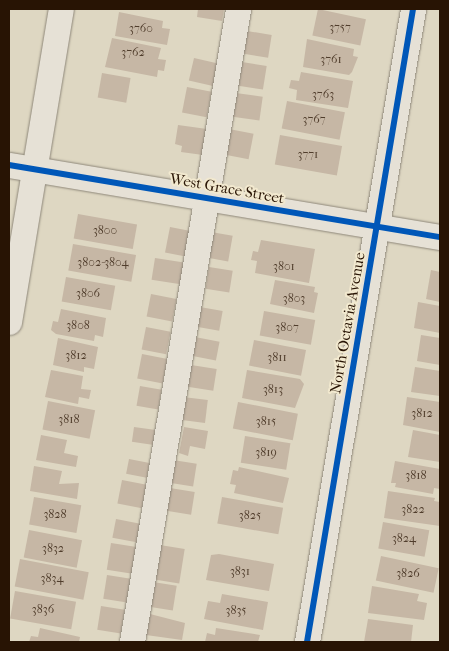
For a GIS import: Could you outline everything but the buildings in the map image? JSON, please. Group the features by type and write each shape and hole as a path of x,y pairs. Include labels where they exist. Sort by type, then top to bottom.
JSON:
{"street":[{"path":"9,322 61,9"},
{"path":"132,642 238,9"},
{"name":"North Octavia Avenue","path":"306,642 414,9"},
{"name":"West Grace Street","path":"9,165 440,237"}],"cycle path":[{"path":"307,642 413,9"},
{"path":"9,165 440,237"}]}
